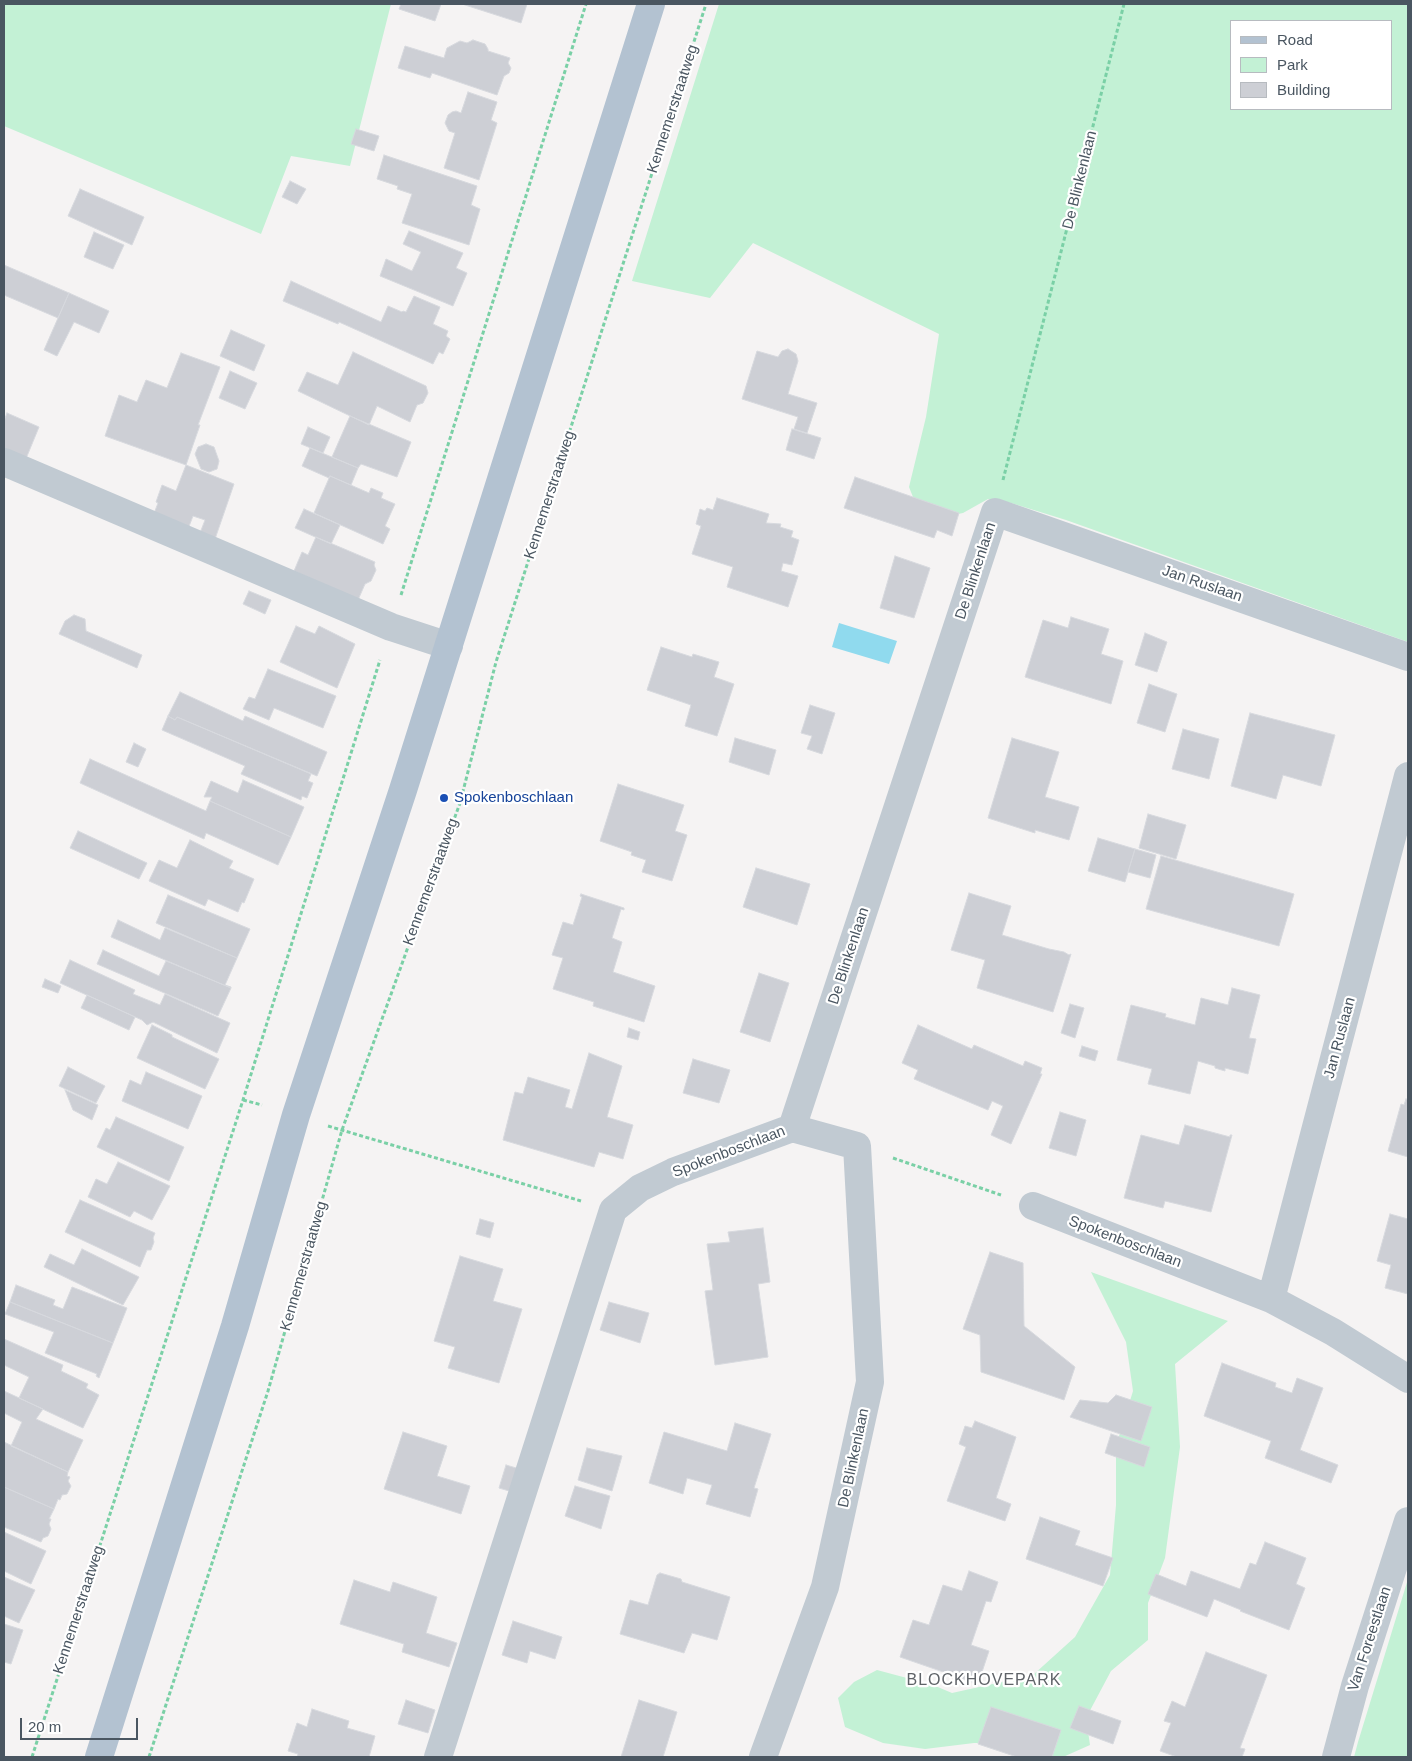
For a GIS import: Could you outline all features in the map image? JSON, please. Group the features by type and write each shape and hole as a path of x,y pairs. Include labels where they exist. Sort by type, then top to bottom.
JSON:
{"main road":[{"path":"99,1757 235,1326 296,1115 449,646 651,4"}],"street":[{"path":"4,462 391,627 449,646"},
{"name":"Jan Ruslaan","path":"995,512 1408,657"},
{"name":"De Blinkenlaan","path":"792,1128 995,512"},
{"name":"Jan Ruslaan","path":"1271,1299 1408,776"},
{"name":"Spokenboschlaan","path":"613,1210 640,1188 673,1172 792,1128 857,1146"},
{"name":"De Blinkenlaan","path":"763,1757 825,1587 870,1382 857,1146"},
{"name":"Spokenboschlaan","path":"1033,1206 1271,1299 1333,1332 1408,1379"},
{"path":"438,1757 613,1210"},
{"name":"Van Foreestlaan","path":"1336,1757 1355,1686 1408,1521"}],"path":[{"name":"Kennemerstraatweg","path":"32,1757 244,1100 586,4"},
{"name":"Kennemerstraatweg","path":"149,1757 268,1391 342,1130 460,803 496,662 706,4"},
{"name":"De Blinkenlaan","path":"995,512 1124,4"},
{"path":"244,1100 613,1210"},
{"path":"857,1146 1033,1206"}],"green space":[{"path":"4,4 391,4 350,166 291,156 261,234 4,126"},
{"path":"719,4 1408,4 1408,642 1066,520 1011,503 988,499 963,513 948,516 917,507 909,487 926,417 939,334 753,243 710,298 632,281"},
{"path":"1091,1272 1228,1321 1175,1364 1180,1447 1165,1558 1148,1603 1148,1640 1111,1671 1086,1718 1090,1745 1063,1757 1048,1757 1023,1743 974,1743 925,1749 883,1743 845,1727 838,1698 854,1682 877,1670 933,1685 952,1693 1033,1675 1075,1637 1110,1575 1116,1505 1116,1446 1133,1391 1126,1342"},
{"path":"1408,1579 1408,1757 1354,1757 1358,1742"}],"water":[{"path":"839,623 897,641 889,664 832,647"}],"building":[{"path":"401,4 441,4 435,21 399,9"},
{"path":"462,4 527,4 521,23"},
{"path":"473,40 485,44 488,51 510,58 508,63 511,68 509,73 504,76 497,95 432,73 430,78 398,68 405,46 444,58 447,48 460,41 467,43"},
{"path":"468,92 497,102 491,120 497,123 479,180 444,168 455,133 449,131 445,123 448,115 452,112 461,113"},
{"path":"356,129 379,136 374,151 351,144"},
{"path":"384,155 477,186 471,205 480,209 469,245 402,223 412,194 397,189 398,186 377,179"},
{"path":"290,181 306,189 297,204 282,197"},
{"path":"80,189 144,217 132,245 68,216"},
{"path":"409,231 463,253 456,268 467,273 453,306 380,276 386,259 412,271 421,252 403,244"},
{"path":"94,232 124,245 113,269 84,257"},
{"path":"4,265 69,293 58,318 4,295"},
{"path":"291,281 381,322 388,306 406,312 414,296 440,307 433,324 448,331 446,336 450,339 443,354 439,352 433,364 339,322 338,324 283,301"},
{"path":"69,293 109,311 99,333 74,322 57,356 44,350"},
{"path":"231,330 265,345 254,371 220,356"},
{"path":"788,349 796,354 798,361 788,394 817,403 807,433 794,429 798,417 742,399 757,351 778,357 782,351"},
{"path":"353,352 426,386 428,393 423,403 417,405 410,422 377,406 369,425 298,391 307,372 338,385"},
{"path":"181,353 220,367 198,425 200,425 186,465 105,436 119,395 137,402 146,380 167,388"},
{"path":"230,371 257,383 245,409 219,398"},
{"path":"7,413 39,427 25,461 4,451 4,421"},
{"path":"350,416 411,442 397,477 361,464 358,468 332,457"},
{"path":"308,427 330,437 323,453 301,444"},
{"path":"792,429 821,438 814,459 786,450"},
{"path":"206,444 214,447 219,461 217,469 209,472 201,469 195,454 198,447"},
{"path":"310,448 358,468 351,485 302,466"},
{"path":"186,465 234,484 215,539 200,533 205,520 193,516 188,529 153,516 162,485 176,491"},
{"path":"330,476 369,493 371,488 383,493 381,498 395,504 385,526 390,529 383,544 314,513"},
{"path":"855,477 959,513 952,536 937,530 934,538 844,508"},
{"path":"717,498 769,514 766,523 781,524 780,527 793,531 791,537 799,540 792,565 783,563 781,571 798,576 788,607 727,587 733,567 692,554 701,526 696,524 700,509 705,511 707,508 713,510"},
{"path":"304,509 340,525 331,544 295,528"},
{"path":"316,537 375,562 376,570 371,581 365,584 358,600 294,571 302,552 308,555"},
{"path":"895,556 930,568 914,618 880,608"},
{"path":"249,591 271,600 265,614 243,604"},
{"path":"74,615 85,619 86,631 142,655 137,668 59,634 65,621"},
{"path":"1071,617 1109,629 1101,654 1123,661 1111,704 1025,677 1043,620 1068,628"},
{"path":"296,626 315,634 319,626 355,644 337,688 280,662"},
{"path":"1145,633 1167,642 1157,672 1135,665"},
{"path":"661,647 692,657 693,654 719,662 714,677 734,684 717,736 685,726 691,705 647,690"},
{"path":"268,669 336,696 323,728 274,708 269,720 243,709 249,697 255,699"},
{"path":"1149,684 1177,694 1165,732 1137,723"},
{"path":"180,692 243,721 245,716 327,752 317,776 177,717 175,720 168,716"},
{"path":"810,705 835,713 822,754 807,749 812,736 801,733"},
{"path":"1250,713 1335,735 1321,786 1283,775 1276,799 1231,786"},
{"path":"168,716 175,720 177,717 311,774 308,781 313,783 307,798 302,796 301,800 241,774 245,766 162,730"},
{"path":"1183,729 1219,739 1209,779 1172,769"},
{"path":"735,738 776,750 769,775 729,762"},
{"path":"1012,738 1059,752 1045,797 1079,807 1069,840 1035,830 1035,833 988,818"},
{"path":"134,743 146,749 138,767 126,762"},
{"path":"90,759 206,811 210,801 291,837 278,865 206,833 204,839 80,783"},
{"path":"243,780 304,807 291,837 210,801 212,797 204,797 211,781 238,793"},
{"path":"618,784 684,805 675,831 687,835 672,881 642,872 646,860 631,855 632,852 600,841"},
{"path":"1148,814 1186,825 1176,859 1139,848"},
{"path":"78,831 147,863 139,879 70,848"},
{"path":"1098,838 1135,849 1125,882 1088,871"},
{"path":"190,840 233,861 229,868 254,879 238,912 208,899 205,906 149,881 159,860 177,868"},
{"path":"1135,849 1156,855 1150,878 1128,872"},
{"path":"1161,856 1294,894 1279,946 1146,909"},
{"path":"756,868 810,884 797,925 743,907"},
{"path":"969,893 1011,906 1002,935 1071,954 1053,1012 977,988 985,960 951,950"},
{"path":"581,894 624,908 624,910 621,909 612,938 622,942 613,972 655,986 644,1022 593,1006 594,1002 553,989 563,958 552,955 563,922 573,925 582,897 580,896"},
{"path":"168,895 250,929 237,958 156,923"},
{"path":"118,920 160,940 165,928 237,958 225,985 231,988 111,937"},
{"path":"103,950 159,976 166,961 231,988 218,1016 97,964"},
{"path":"70,960 135,990 133,994 160,1005 165,994 230,1023 217,1053 153,1022 147,1025 142,1020 60,983"},
{"path":"759,973 789,983 770,1042 740,1032"},
{"path":"45,979 61,986 58,993 42,987"},
{"path":"1232,988 1260,995 1249,1038 1256,1039 1248,1074 1225,1068 1225,1071 1198,1061 1190,1094 1148,1084 1152,1069 1117,1060 1131,1005 1166,1014 1165,1017 1195,1025 1201,998 1228,1005"},
{"path":"87,995 135,1017 129,1030 81,1008"},
{"path":"1070,1004 1084,1008 1075,1038 1061,1033"},
{"path":"152,1025 172,1035 172,1037 219,1059 205,1089 137,1058"},
{"path":"918,1025 972,1049 974,1045 1023,1066 1025,1061 1042,1068 1040,1074 1042,1074 1011,1144 991,1135 1003,1106 992,1101 988,1110 914,1079 918,1070 902,1063"},
{"path":"629,1028 640,1032 638,1040 627,1037"},
{"path":"1082,1046 1098,1051 1095,1061 1079,1056"},
{"path":"589,1053 622,1066 607,1117 633,1125 623,1159 599,1152 594,1167 503,1140 515,1092 523,1094 528,1077 570,1090 565,1107 572,1109"},
{"path":"693,1059 730,1070 719,1103 683,1093"},
{"path":"68,1067 105,1086 96,1103 59,1086"},
{"path":"146,1072 202,1096 188,1129 122,1101 130,1080 141,1085"},
{"path":"65,1090 98,1105 92,1120 73,1110"},
{"path":"1406,1099 1408,1100 1408,1157 1388,1151 1401,1104 1404,1105"},
{"path":"1060,1112 1086,1120 1076,1156 1049,1148"},
{"path":"116,1117 184,1147 169,1181 97,1147 106,1128 110,1130"},
{"path":"1185,1125 1230,1137 1232,1135 1211,1212 1165,1201 1163,1208 1124,1198 1141,1135 1179,1145"},
{"path":"118,1162 170,1186 152,1220 134,1211 130,1217 88,1197 96,1179 107,1184"},
{"path":"80,1200 155,1233 151,1250 147,1250 140,1267 65,1232"},
{"path":"1390,1214 1408,1219 1408,1294 1385,1288 1391,1265 1377,1261"},
{"path":"480,1219 494,1223 490,1238 476,1234"},
{"path":"763,1228 770,1282 758,1284 768,1357 715,1365 705,1291 713,1290 707,1244 730,1242 728,1232"},
{"path":"82,1249 139,1277 123,1305 44,1267 50,1254 74,1265"},
{"path":"990,1252 1023,1263 1024,1326 1075,1367 1064,1400 981,1372 980,1335 963,1329"},
{"path":"460,1256 503,1269 493,1301 522,1309 499,1383 448,1368 455,1347 434,1341"},
{"path":"16,1285 55,1300 53,1305 63,1309 72,1287 127,1308 113,1343 10,1302"},
{"path":"10,1302 113,1343 99,1378 96,1376 97,1374 45,1353 54,1332 5,1314"},
{"path":"609,1302 649,1313 640,1343 600,1330"},
{"path":"4,1339 63,1365 61,1371 88,1384 86,1388 99,1395 83,1428 19,1398 29,1377 4,1365"},
{"path":"1222,1363 1276,1383 1275,1387 1292,1393 1297,1378 1323,1388 1300,1450 1338,1465 1331,1483 1265,1458 1271,1441 1204,1416"},
{"path":"4,1391 43,1409 36,1419 83,1440 68,1472 11,1446 22,1422 4,1413"},
{"path":"1116,1395 1152,1407 1141,1441 1070,1417 1080,1400 1108,1403"},
{"path":"975,1421 1016,1437 996,1498 1011,1504 1005,1521 947,1501 966,1447 959,1444 965,1426 972,1428"},
{"path":"735,1423 771,1434 754,1488 758,1489 750,1517 706,1504 712,1485 687,1478 683,1494 649,1483 664,1432 727,1451"},
{"path":"403,1432 447,1446 437,1476 470,1486 461,1514 384,1489"},
{"path":"1111,1434 1150,1447 1144,1467 1105,1453"},
{"path":"4,1442 68,1472 67,1476 70,1477 68,1481 71,1486 67,1494 62,1495 60,1500 58,1499 54,1509 4,1487"},
{"path":"587,1448 622,1456 612,1491 578,1480"},
{"path":"506,1465 523,1470 516,1493 499,1488"},
{"path":"575,1486 610,1496 601,1529 565,1516"},
{"path":"4,1487 54,1509 49,1519 51,1519 49,1524 51,1529 48,1536 43,1538 41,1542 4,1527"},
{"path":"1040,1517 1080,1531 1075,1545 1113,1558 1103,1586 1026,1559"},
{"path":"4,1532 46,1551 31,1584 4,1571"},
{"path":"1265,1542 1306,1558 1296,1584 1305,1588 1289,1630 1214,1599 1207,1617 1148,1594 1156,1574 1186,1586 1191,1571 1240,1589 1250,1563 1256,1565"},
{"path":"969,1571 998,1582 991,1602 986,1601 971,1645 989,1651 978,1684 900,1657 913,1620 929,1625 943,1585 962,1591"},
{"path":"660,1573 730,1597 717,1640 692,1633 684,1653 620,1634 630,1600 648,1605 657,1575"},
{"path":"4,1577 35,1590 19,1623 4,1616"},
{"path":"354,1580 390,1592 393,1582 437,1597 426,1633 457,1643 449,1667 402,1652 404,1644 340,1624"},
{"path":"513,1621 562,1637 555,1659 530,1651 527,1663 502,1655"},
{"path":"4,1624 23,1630 11,1664 4,1662"},
{"path":"1206,1652 1267,1675 1240,1748 1245,1749 1242,1757 1177,1757 1160,1751 1171,1723 1164,1721 1172,1701 1185,1707"},
{"path":"406,1700 435,1710 428,1733 398,1724"},
{"path":"639,1700 677,1712 663,1757 621,1757"},
{"path":"1079,1706 1121,1721 1113,1744 1070,1728"},
{"path":"991,1707 1061,1730 1052,1757 1017,1757 978,1744"},
{"path":"312,1709 349,1721 347,1728 375,1736 369,1757 297,1757 298,1754 288,1751 297,1723 307,1727"}],"place":[{"name":"Spokenboschlaan","path":"444,798"}],"district":[{"name":"BLOCKHOVEPARK","path":"984,1681"}]}
